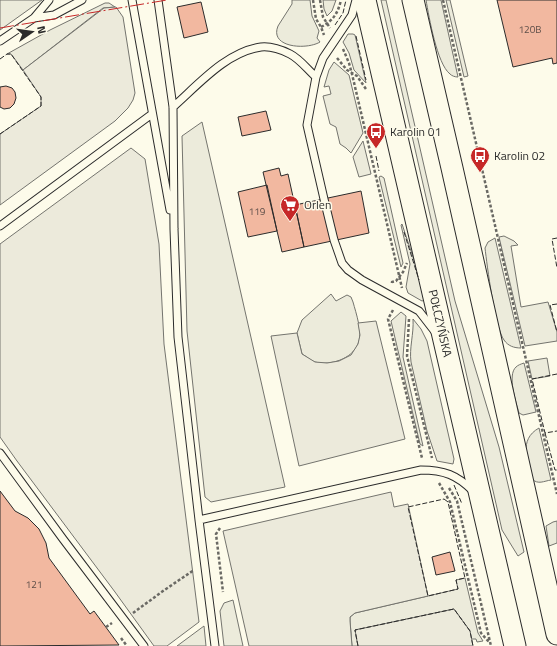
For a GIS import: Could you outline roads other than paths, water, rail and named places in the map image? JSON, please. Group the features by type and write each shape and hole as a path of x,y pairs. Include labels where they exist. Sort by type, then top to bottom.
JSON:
{"main road":[{"name":"POŁCZYŃSKA","path":"365,0 515,646"},
{"path":"413,0 454,175 557,634"}],"lane":[{"path":"0,41 34,18 49,0"},
{"path":"34,18 54,15 82,0"},
{"path":"132,0 174,229"},
{"path":"158,0 173,107 174,229 178,337 215,646"},
{"path":"356,0 352,15 323,58 316,77 307,125 334,240 342,263 348,270 362,280 418,311 444,344"},
{"path":"173,107 225,62 239,54 260,47 276,48 292,55 316,77"},
{"path":"0,226 152,114"},
{"path":"0,452 63,539 144,646"},
{"path":"199,520 421,470 438,470 455,476 480,498"}],"place":[{"name":"Karolin 01","path":"376,149"},
{"name":"Karolin 02","path":"480,173"},
{"name":"Orlen","path":"290,222"}]}
